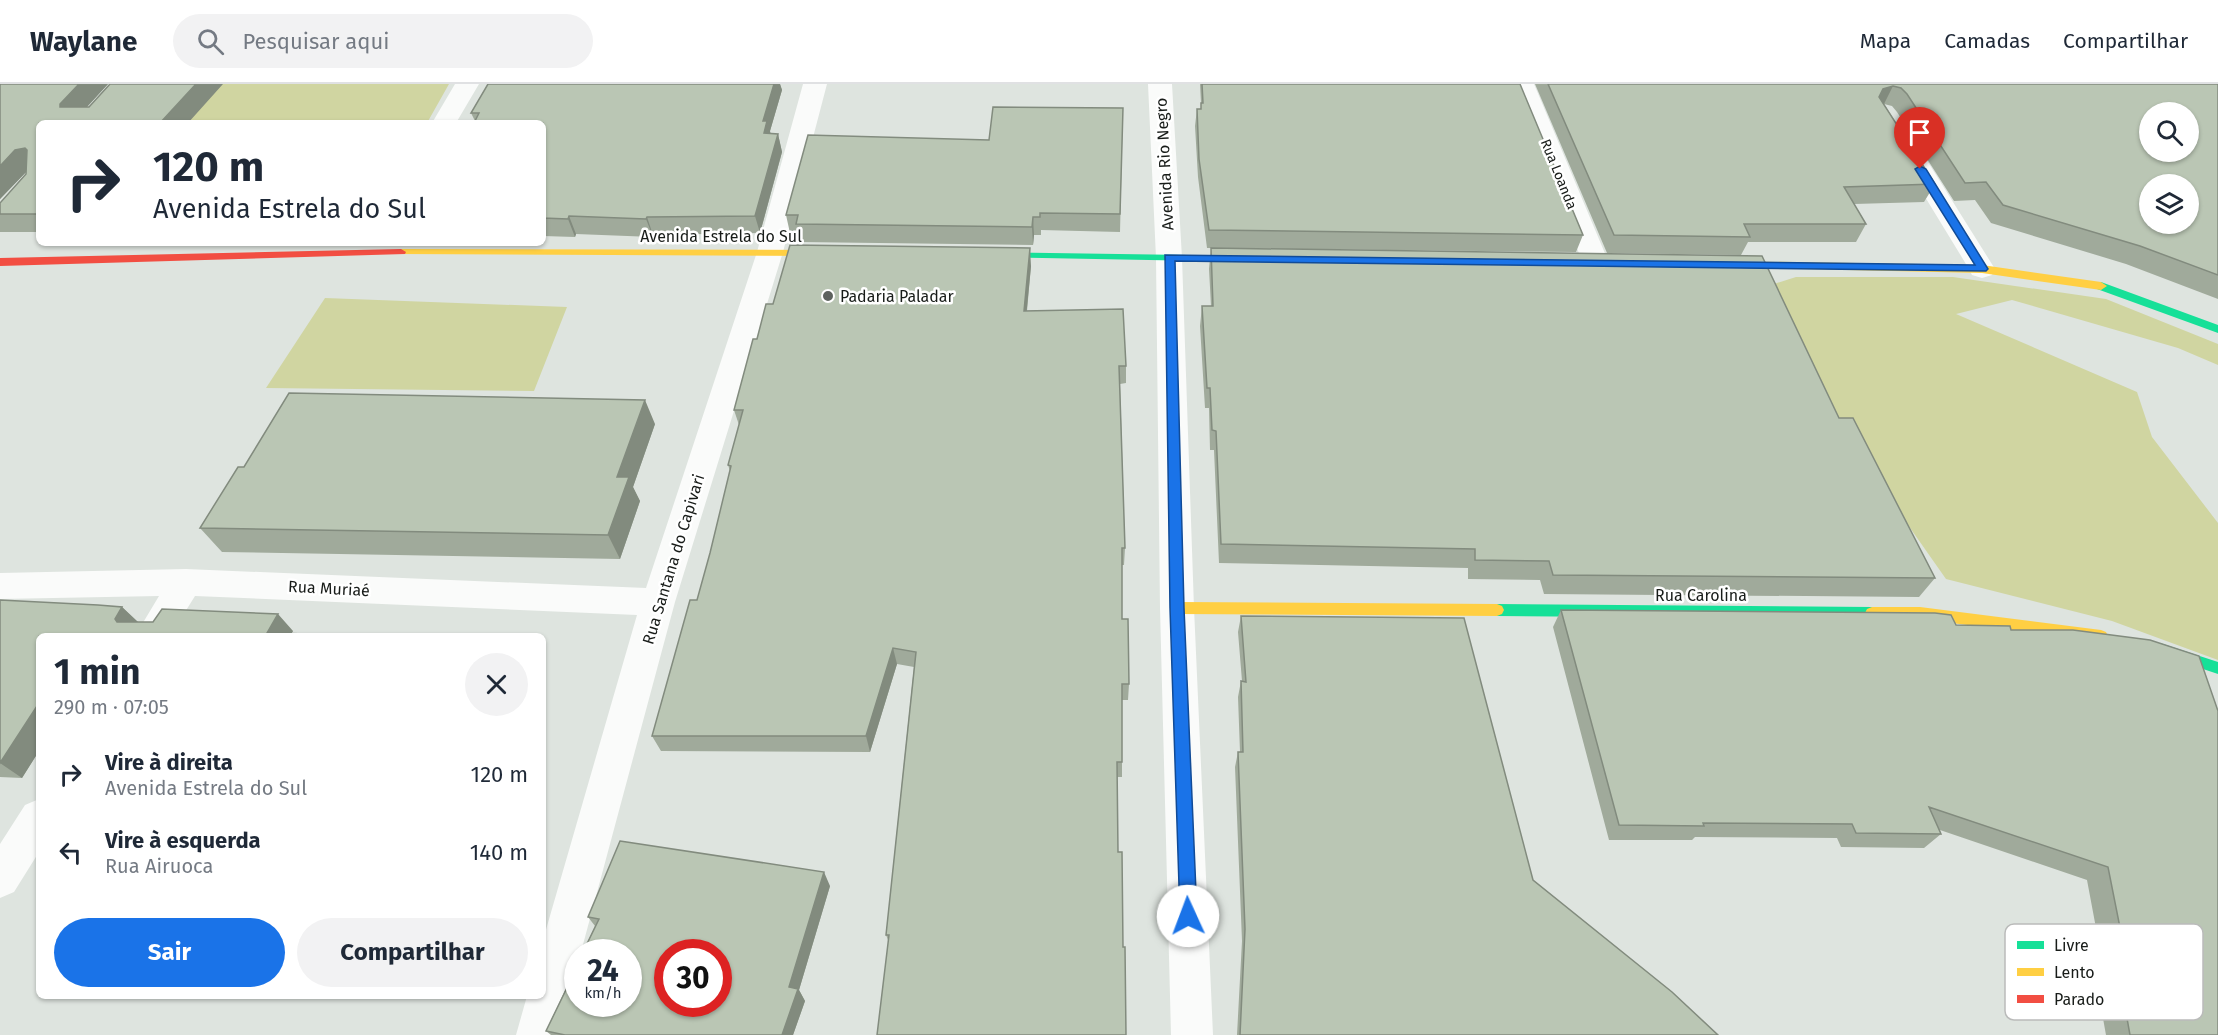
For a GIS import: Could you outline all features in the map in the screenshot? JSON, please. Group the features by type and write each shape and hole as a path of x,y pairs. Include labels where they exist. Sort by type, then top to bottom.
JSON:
{"street":[{"path":"446,120 467,84"},
{"name":"Rua Santana do Capivari","path":"537,1035 658,602 770,252 814,84"},
{"name":"Avenida Rio Negro","path":"1160,84 1169,258 1177,608 1192,1035"},
{"name":"Rua Loanda","path":"1522,84 1596,263"},
{"path":"1895,131 1982,269"},
{"name":"Avenida Estrela do Sul","path":"0,262 371,248 841,253"},
{"path":"970,255 1264,259"},
{"path":"1701,265 1982,269 2100,286 2218,329"},
{"path":"154,633 186,582"},
{"name":"Rua Muriaé","path":"0,586 186,582 658,602"},
{"name":"Rua Carolina","path":"1177,608 1920,613 2120,639"},
{"path":"2143,644 2218,668"},
{"path":"0,879 36,822"}],"green space":[{"path":"145,84 449,84 429,120 177,120 122,113"},
{"path":"1796,277 1953,277 2106,299 2218,344 2218,365 2178,348 2012,300 1956,314 2137,392 2152,437 2218,523 2218,660 2112,621 1946,579 1745,293"},
{"path":"325,298 567,307 534,391 266,388"}],"building":[{"path":"0,84 79,84 60,104 60,107 89,107 110,84 196,84 163,120 36,120 36,214 0,214 0,203 26,174 27,150 25,148 15,150 0,166"},
{"path":"488,84 774,84 763,121 767,121 764,133 778,134 755,216 647,217 646,219 569,216 568,219 546,218 546,120 476,120 479,113 471,113"},
{"path":"1202,84 1520,84 1583,235 1209,230 1199,159 1197,109 1201,109 1201,103 1203,103"},
{"path":"1548,84 2218,84 2218,275 2140,246 2003,205 1986,182 1965,183 1907,94 1901,88 1893,86 1883,89 1879,97 1935,184 1844,187 1866,224 1744,224 1750,237 1614,235"},
{"path":"993,107 1123,108 1120,214 1040,213 1040,217 1033,217 1032,227 796,224 798,215 786,215 808,135 989,140"},
{"path":"790,245 1030,248 1024,311 1123,309 1126,366 1119,366 1125,548 1122,548 1122,619 1128,619 1129,684 1122,684 1122,762 1117,762 1118,852 1122,852 1126,1035 877,1035 889,935 886,935 916,652 893,648 866,736 652,736 690,600 697,600 710,553 731,466 728,465 743,410 734,410 753,339 757,339 766,304 773,304"},
{"path":"1211,248 1762,256 1839,418 1853,418 1935,578 1553,575 1549,561 1475,560 1475,549 1221,544 1216,431 1212,430 1210,388 1207,388 1202,306 1213,306"},
{"path":"289,393 645,400 617,477 629,477 608,535 200,528 238,467 244,467"},
{"path":"0,600 122,607 115,619 117,622 153,622 162,609 278,614 267,633 36,633 36,708 0,763"},
{"path":"1561,610 1935,613 1951,615 1956,625 2010,626 2011,630 2073,630 2150,640 2199,656 2218,711 2218,1035 2130,1035 2127,1020 2203,1020 2203,924 2119,924 2108,867 1929,807 1941,834 1856,833 1852,824 1619,825"},
{"path":"1241,616 1464,618 1533,880 1672,992 1718,1035 1240,1035 1245,929 1238,752 1243,752 1241,681 1246,682"},
{"path":"620,841 824,872 789,987 798,989 782,1035 565,1035 546,1031 564,994 564,1017 642,1017 642,939 589,939 599,919 588,917"}],"traffic: fast":[{"path":"986,255 1255,259"},
{"path":"2101,286 2218,329"},
{"path":"1497,610 1872,613"},
{"path":"2160,649 2218,668"}],"traffic: slow":[{"path":"401,252 832,253"},
{"path":"1721,265 1982,269 2101,286"},
{"path":"1177,608 1497,610"},
{"path":"1872,613 1920,613 2101,636"}],"traffic: jam":[{"path":"0,262 401,252"}],"place":[{"name":"Padaria Paladar","path":"828,296"}],"route":[{"path":"1188,916 1177,608 1169,258 1982,269 1920,169"}]}
